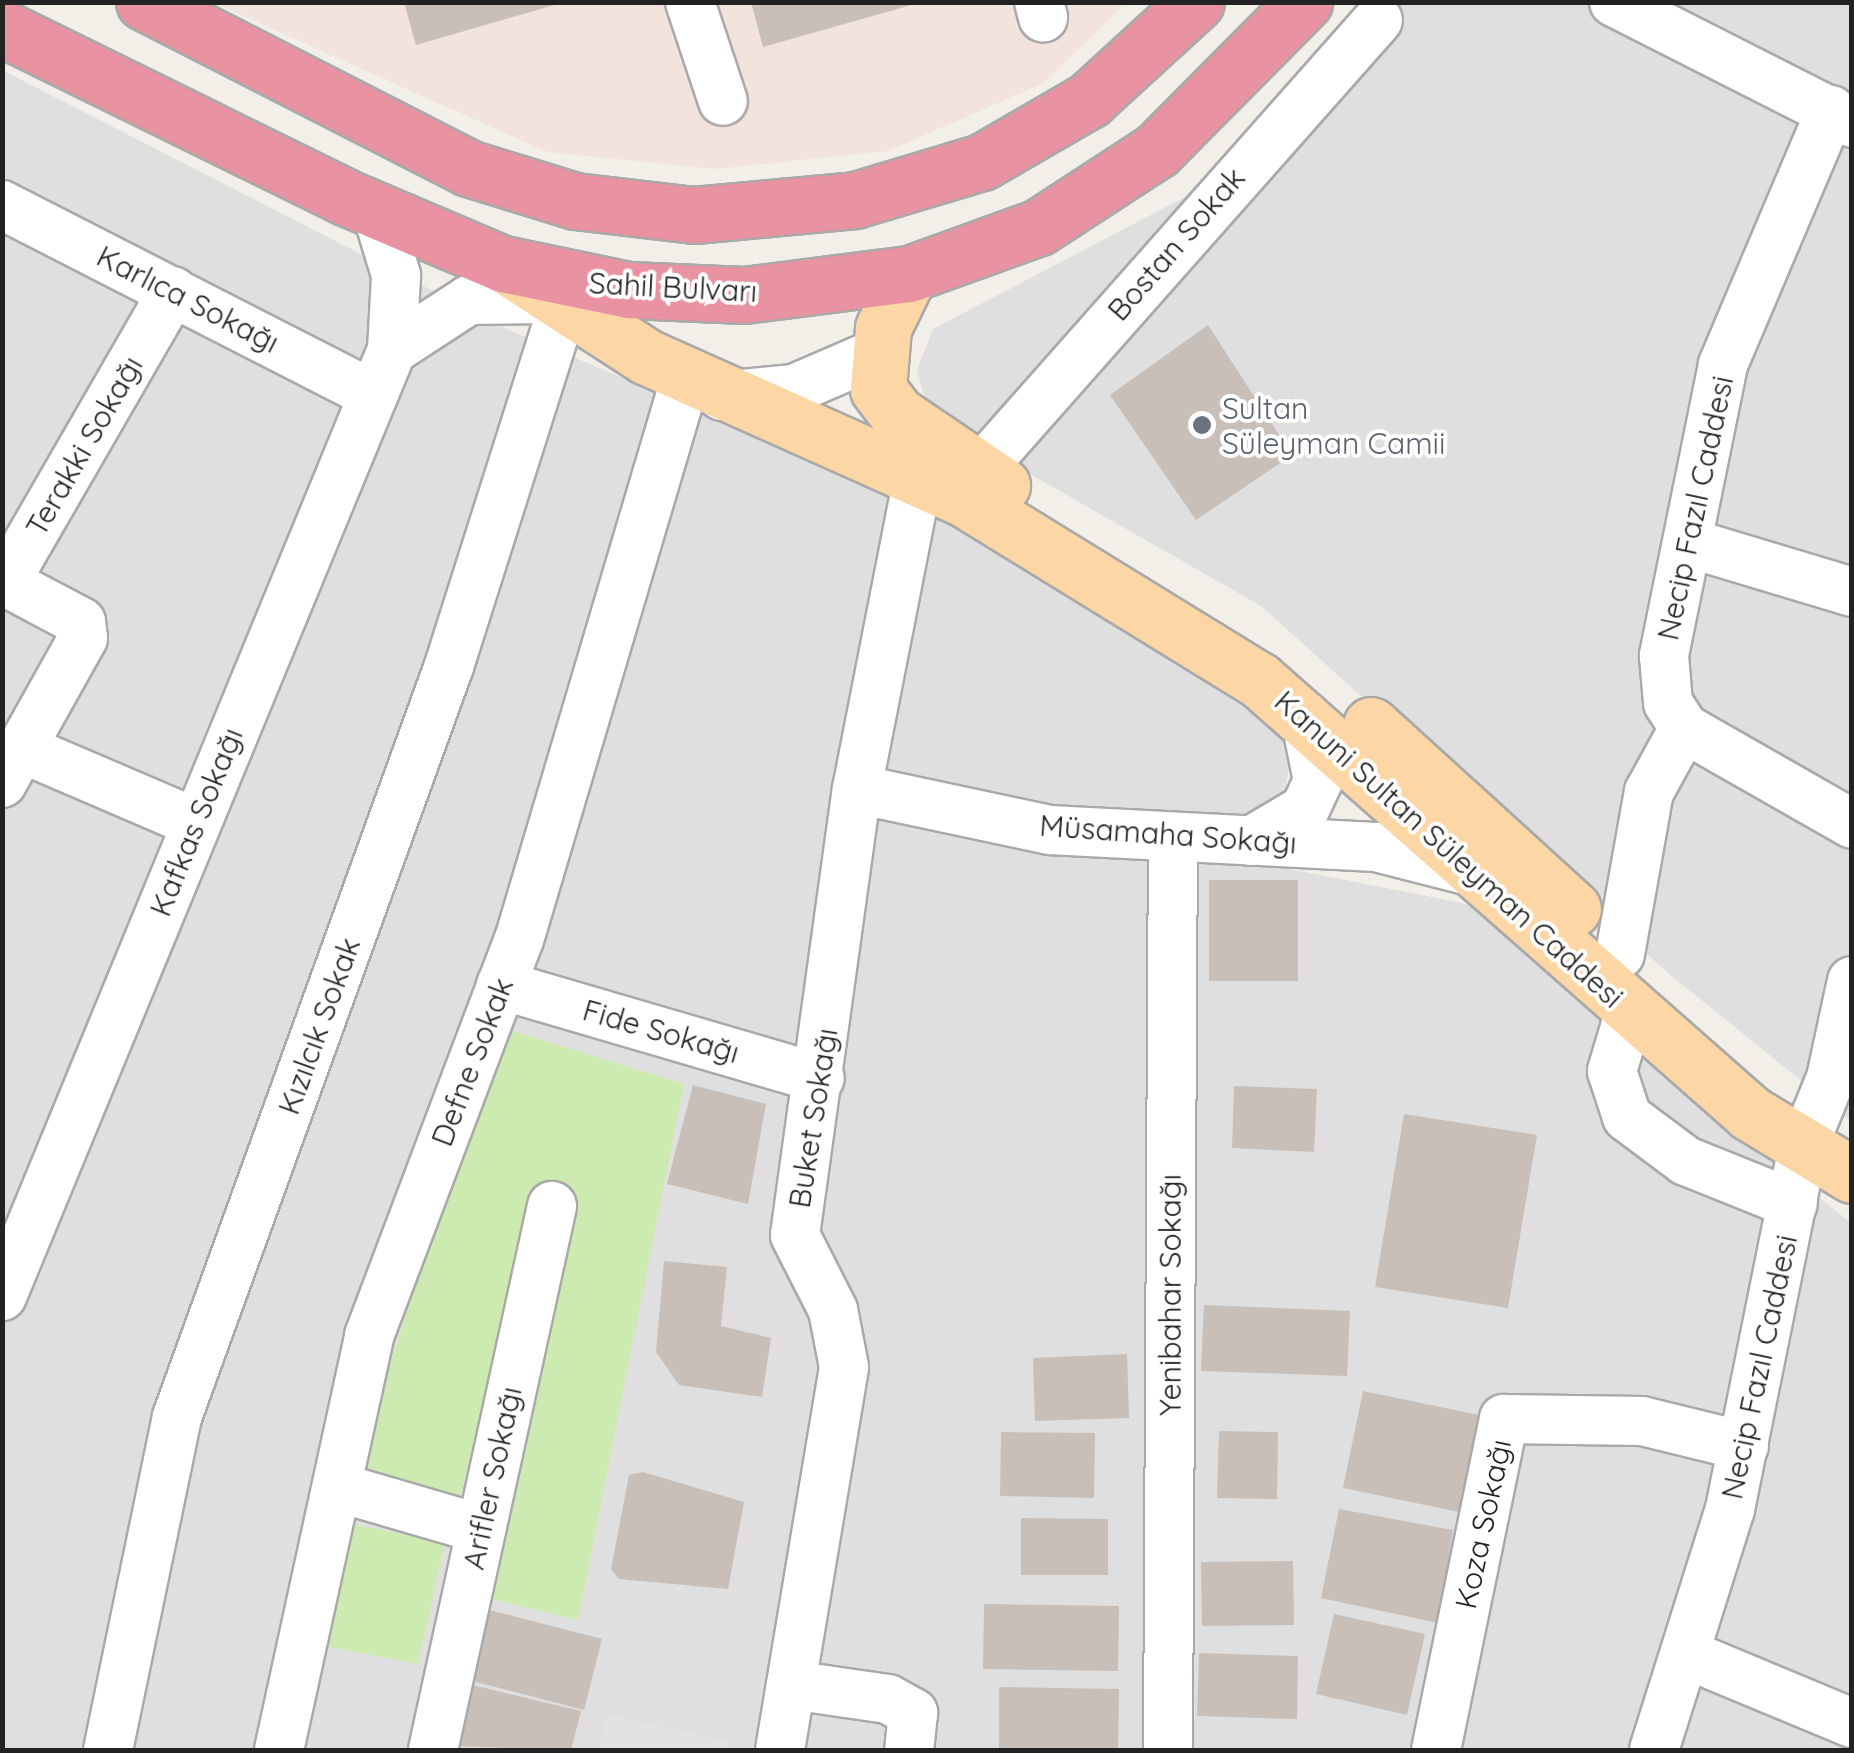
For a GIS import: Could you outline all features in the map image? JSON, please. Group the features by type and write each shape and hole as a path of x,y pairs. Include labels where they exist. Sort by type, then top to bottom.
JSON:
{"highway":[{"path":"144,2 468,168 575,202 694,215 855,200 982,162 1089,100 1196,2"},
{"name":"Sahil Bulvarı","path":"2,28 377,212 504,264 629,290 744,295 910,274 1097,196 1217,95 1304,2"}],"main road":[{"name":"Kanuni Sultan Süleyman Caddesi","path":"504,264 554,304 704,387 918,477 1110,586 1306,716 1630,1012 1823,1134"},
{"path":"877,353 910,274"},
{"name":"Kanuni Sultan Süleyman Caddesi","path":"877,353 878,389 897,414 978,472 1271,644 1472,812 1620,954 1753,1076 1823,1134 1852,1175"}],"street":[{"path":"690,2 723,101"},
{"path":"1614,2 1841,117"},
{"name":"Bostan Sokak","path":"978,472 1378,20"},
{"name":"Necip Fazıl Caddesi","path":"1684,728 1668,702 1664,656 1723,365 1841,117"},
{"name":"Karlıca Sokağı","path":"2,205 373,395"},
{"path":"377,212 396,275 392,350"},
{"name":"Terakki Sokağı","path":"12,766 84,638 81,622 15,587 15,565 173,291"},
{"path":"392,350 469,300 554,304"},
{"name":"Kızılcık Sokak","path":"108,1750 177,1417 449,666 554,304"},
{"name":"Kafkas Sokağı","path":"2,1296 392,350"},
{"path":"704,387 794,389 877,353"},
{"name":"Defne Sokak","path":"280,1750 370,1336 501,984 704,387"},
{"name":"Buket Sokağı","path":"780,1750 844,1367 833,1310 795,1235 820,1078 857,789 918,477"},
{"path":"1688,543 1852,592"},
{"path":"1246,842 1279,830 1312,795 1319,752 1306,716"},
{"path":"1620,954 1649,792 1684,728 1852,824"},
{"path":"12,766 196,823"},
{"name":"Müsamaha Sokağı","path":"857,789 1050,830 1173,840 1376,847 1480,874"},
{"name":"Yenibahar Sokağı","path":"1168,1750 1173,840"},
{"name":"Necip Fazıl Caddesi","path":"1654,1750 1686,1654 1744,1446 1792,1204 1823,1134 1852,981"},
{"name":"Fide Sokağı","path":"501,984 820,1078"},
{"path":"1630,1012 1612,1071 1627,1117 1730,1184 1792,1204"},
{"name":"Arifler Sokağı","path":"432,1750 552,1206"},
{"name":"Koza Sokağı","path":"1436,1750 1504,1419 1642,1421 1744,1446"},
{"path":"337,1487 481,1529"},
{"path":"1686,1654 1852,1723"},
{"path":"791,1684 888,1699 913,1713 910,1750"}],"shaded area":[{"path":"215,3 1125,3 1044,83 888,151 716,169 547,152"},
{"path":"1391,3 1851,3 1851,1121 1668,973 1261,606 930,417 917,370 933,329 1208,185"},
{"path":"2,70 511,331 883,487 1097,606 1294,742 1270,865 1482,907 1614,1033 1851,1223 1851,1750 3,1750"},
{"path":"607,1715 730,1741 728,1750 599,1750"}],"green space":[{"path":"501,1027 684,1084 578,1620 487,1598 577,1200 535,1188 459,1501 356,1467"},
{"path":"353,1524 445,1542 418,1664 329,1647"}],"building":[{"path":"404,2 557,2 558,4 416,45"},
{"path":"751,2 915,2 915,4 763,47"},
{"name":"Sultan Süleyman Camii","path":"1208,325 1292,455 1196,520 1110,395"},
{"path":"1209,880 1298,880 1298,981 1209,981"},
{"path":"693,1085 766,1104 748,1204 667,1184"},
{"path":"1234,1086 1317,1089 1314,1152 1232,1148"},
{"path":"1404,1114 1537,1135 1508,1308 1375,1287"},
{"path":"664,1261 727,1267 721,1326 771,1338 762,1397 679,1385 656,1352"},
{"path":"1204,1305 1350,1311 1347,1376 1201,1371"},
{"path":"1127,1354 1129,1418 1035,1421 1033,1358"},
{"path":"1363,1391 1479,1415 1459,1512 1343,1488"},
{"path":"1219,1431 1278,1432 1277,1499 1217,1498"},
{"path":"1001,1432 1095,1433 1094,1498 1000,1496"},
{"path":"643,1472 744,1502 728,1589 619,1579 611,1569 629,1475"},
{"path":"1339,1509 1453,1530 1438,1623 1321,1598"},
{"path":"1021,1518 1108,1519 1108,1575 1021,1575"},
{"path":"1293,1561 1294,1625 1202,1626 1201,1562"},
{"path":"984,1604 1119,1606 1118,1671 983,1669"},
{"path":"486,1609 602,1639 584,1710 468,1680"},
{"path":"1334,1614 1425,1634 1407,1715 1316,1694"},
{"path":"1199,1653 1298,1656 1297,1719 1197,1716"},
{"path":"468,1684 581,1711 571,1750 453,1746"},
{"path":"999,1687 1119,1689 1118,1750 999,1750"}],"place":[{"name":"Sultan Süleyman Camii","path":"1202,425"}]}
